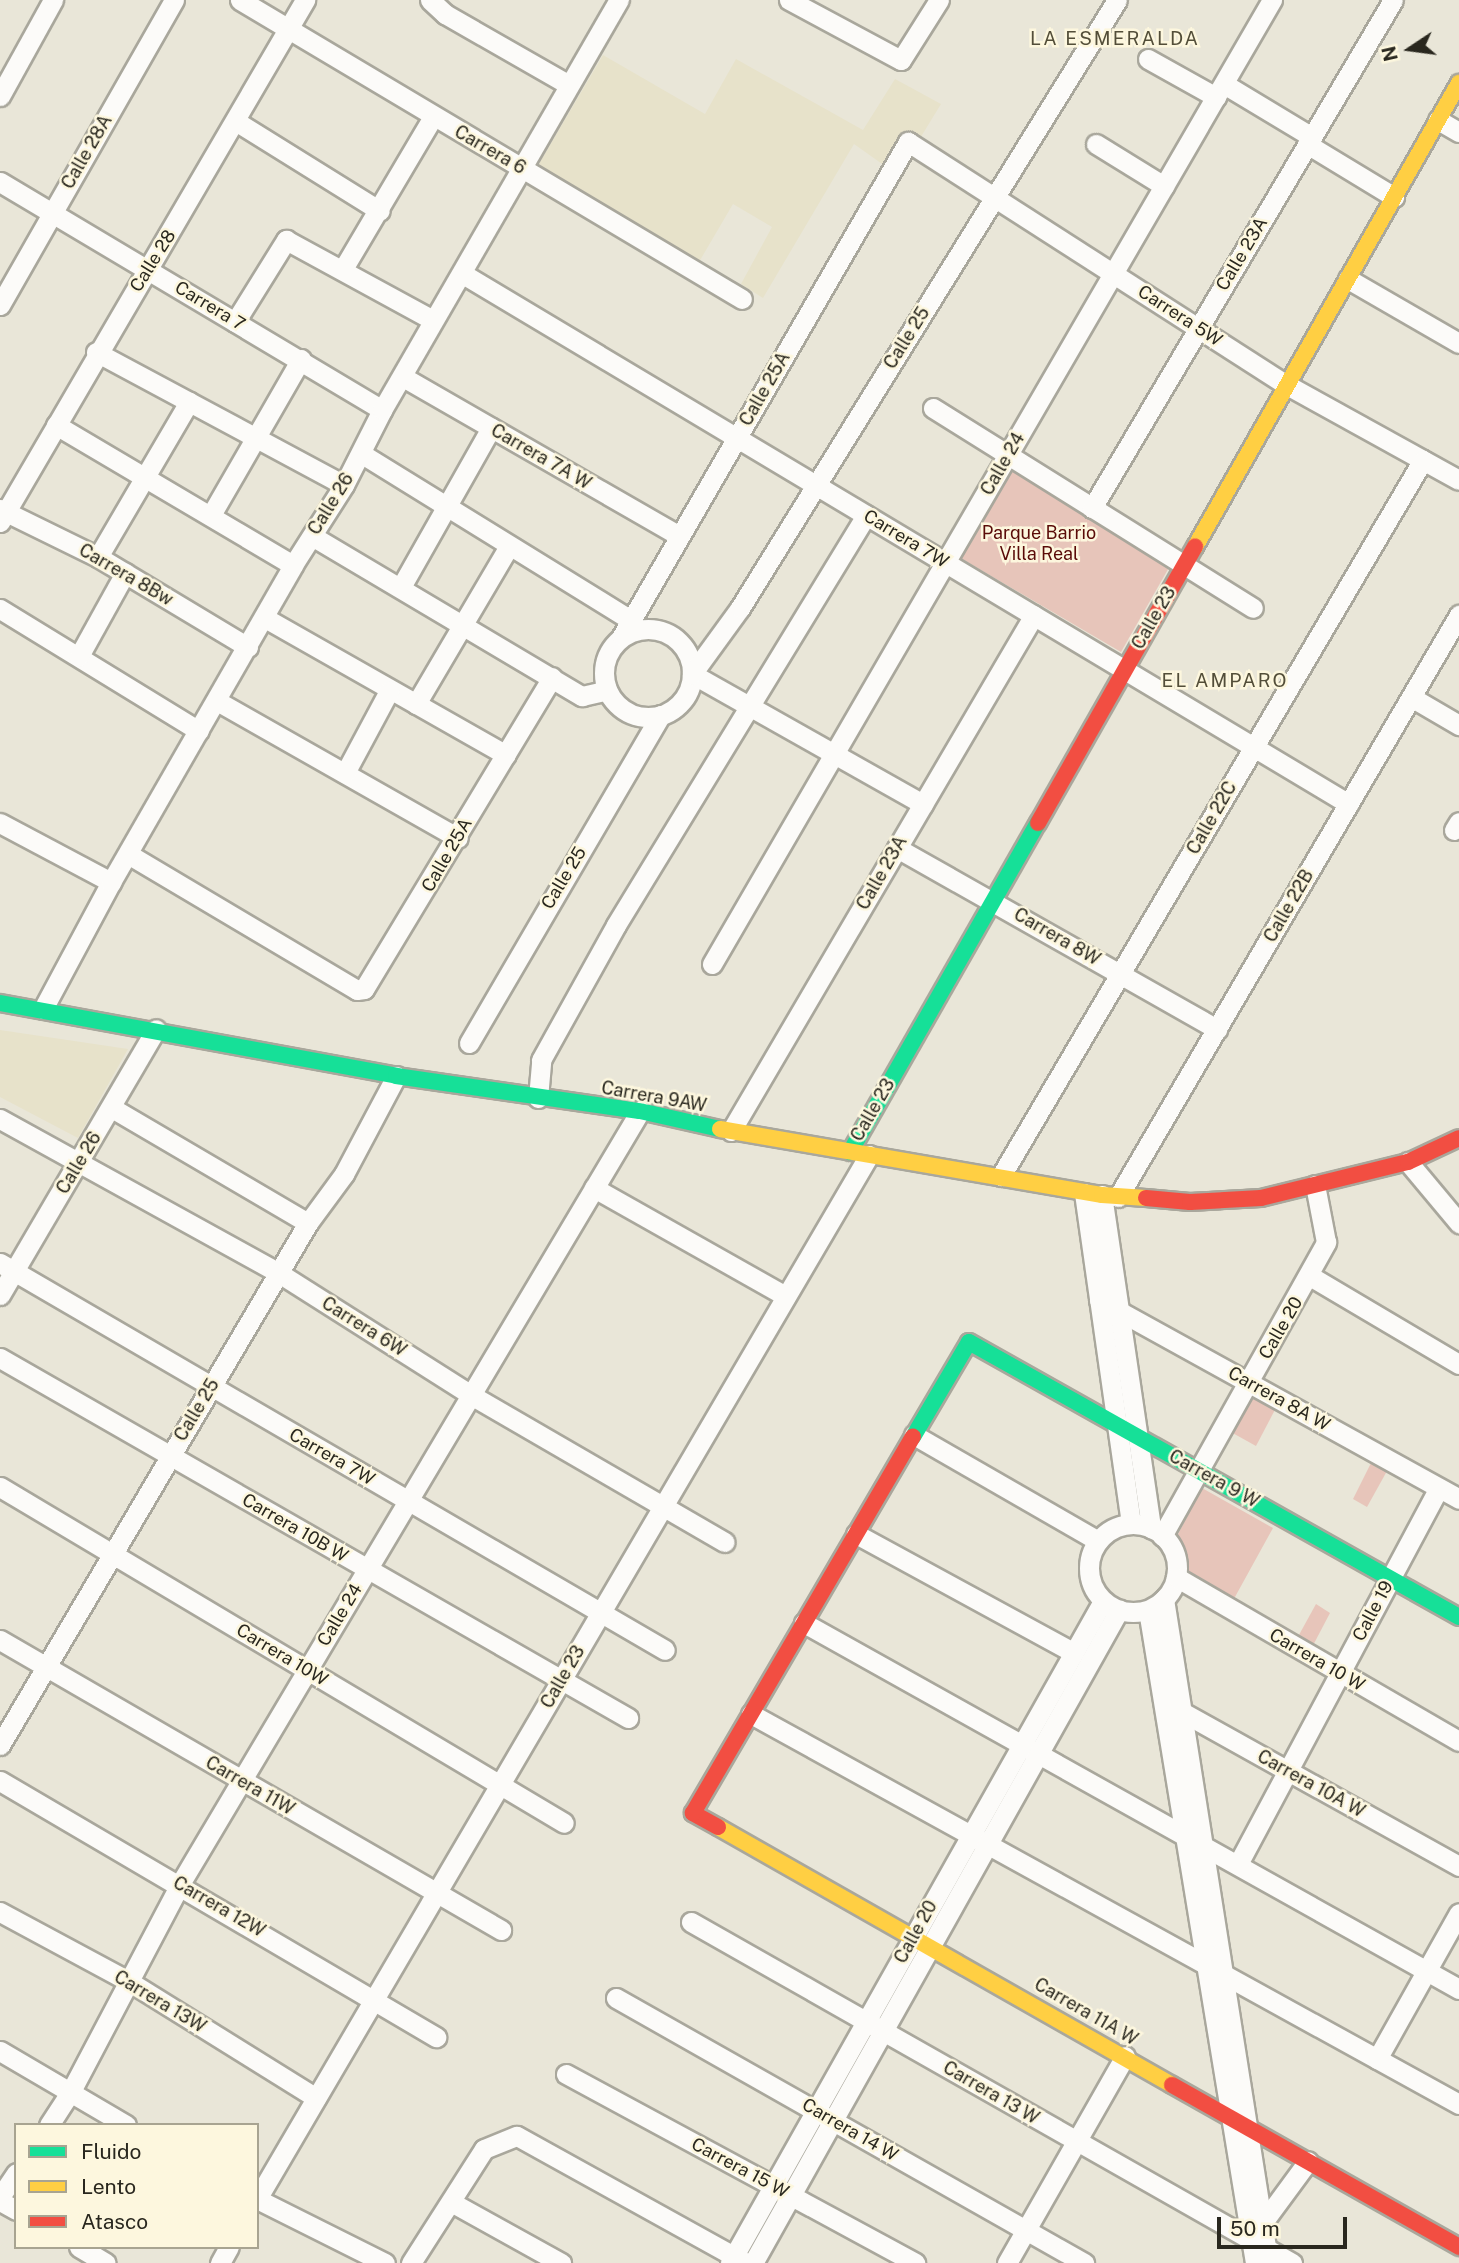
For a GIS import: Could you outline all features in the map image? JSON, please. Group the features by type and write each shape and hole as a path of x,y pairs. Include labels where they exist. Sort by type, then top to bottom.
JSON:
{"street":[{"path":"0,96 53,0"},
{"name":"Calle 28A","path":"0,305 174,0"},
{"name":"Carrera 6","path":"240,0 741,299"},
{"name":"Calle 28","path":"2,514 96,352 149,270 237,122 305,0"},
{"path":"430,0 445,14 567,84"},
{"path":"789,0 901,60 939,0"},
{"name":"Calle 25","path":"692,674 740,608 814,484 996,198 1117,0"},
{"name":"Calle 24","path":"712,964 1272,0"},
{"name":"Calle 23A","path":"1092,508 1393,0"},
{"name":"Calle 26","path":"43,1009 111,882 248,648 293,565 362,454 382,410 433,320 463,274 611,3"},
{"path":"1148,59 1220,90 1309,140 1394,197"},
{"name":"Calle 23","path":"259,2196 786,1296 993,900 1459,83"},
{"path":"343,269 380,211 433,117"},
{"path":"1438,120 1459,132"},
{"path":"237,122 380,211"},
{"name":"Carrera 5W","path":"908,142 1287,385 1459,480"},
{"name":"Calle 25A","path":"626,628 908,142"},
{"path":"1096,144 1164,186"},
{"name":"Carrera 7","path":"0,182 382,410"},
{"path":"235,322 282,241 290,240 433,320"},
{"name":"Carrera 7W","path":"463,274 1349,804"},
{"path":"1348,279 1459,343"},
{"path":"96,352 344,485"},
{"path":"211,515 300,359"},
{"name":"Carrera 7A W","path":"403,377 679,537"},
{"path":"98,557 189,402"},
{"path":"933,408 1007,457 1252,608"},
{"path":"56,425 293,565"},
{"path":"401,587 491,428"},
{"path":"362,454 509,546 626,628 659,630 676,639 688,654 692,674 684,699 661,715 629,713 607,690 606,661 626,628"},
{"name":"Calle 22C","path":"1001,1176 1423,460"},
{"name":"Carrera 8Bw","path":"2,514 98,557 248,648"},
{"path":"538,1098 541,1059 616,925 866,515"},
{"path":"312,536 462,622 582,696 607,690"},
{"path":"416,704 509,546"},
{"path":"79,656 125,573"},
{"path":"0,609 199,731"},
{"name":"Calle 23A","path":"731,1131 1034,615"},
{"name":"Calle 22B","path":"1101,1195 1217,1029 1459,615"},
{"path":"265,618 389,691 506,755"},
{"path":"692,674 923,804"},
{"name":"Calle 25A","path":"128,854 357,990 369,986 552,677"},
{"path":"345,773 389,691"},
{"path":"1411,697 1459,725"},
{"path":"217,701 458,838"},
{"name":"Calle 25","path":"469,1043 661,715"},
{"path":"0,823 111,882"},
{"name":"Carrera 8W","path":"897,848 1217,1029"},
{"name":"Carrera 9AW","path":"0,1003 156,1029 396,1076 640,1111 731,1131 1101,1195 1190,1202 1261,1198 1315,1185"},
{"name":"Calle 26","path":"0,1295 7,1267 79,1163 156,1029"},
{"name":"Calle 25","path":"0,1745 308,1223 344,1174 396,1076"},
{"path":"112,1108 308,1223"},
{"name":"Calle 24","path":"50,2123 70,2093 180,1884 244,1783 307,1670 640,1111"},
{"name":"Carrera 6W","path":"0,1119 279,1273 471,1395 725,1542"},
{"path":"1315,1185 1408,1161 1459,1138"},
{"path":"1408,1161 1459,1223"},
{"name":"Calle 20","path":"1157,1532 1199,1471 1310,1276 1326,1242 1315,1185"},
{"path":"594,1188 786,1296"},
{"path":"1101,1195 1099,1300 1131,1524"},
{"path":"1101,1195 1138,1437 1157,1532"},
{"name":"Carrera 7W","path":"7,1267 665,1650"},
{"path":"1310,1276 1459,1364"},
{"name":"Carrera 8A W","path":"1099,1300 1459,1499"},
{"name":"Carrera 9 W","path":"914,1435 968,1342 1459,1617"},
{"name":"Carrera 10B W","path":"0,1358 628,1718"},
{"path":"1098,1541 914,1435 751,1714 1204,1960 1459,2104"},
{"name":"Carrera 10W","path":"0,1487 564,1823"},
{"name":"Calle 19","path":"1238,1864 1439,1488"},
{"path":"1156,1604 1111,1606 1088,1572 1098,1541 1113,1528 1131,1524 1157,1532 1172,1548 1175,1577 1156,1604 1163,1702 1229,2113 1260,2254"},
{"path":"856,1534 1074,1653"},
{"name":"Carrera 10 W","path":"1175,1577 1459,1741"},
{"path":"1156,1604 1182,1712 1204,1844 1264,2221 1260,2254"},
{"name":"Calle 20","path":"1030,1750 1074,1653 1111,1606"},
{"name":"Calle 20","path":"736,2261 782,2191 1111,1606"},
{"path":"804,1623 1185,1836 1204,1844 1459,1989"},
{"name":"Carrera 11W","path":"0,1640 502,1930"},
{"name":"Carrera 10A W","path":"1163,1702 1459,1866"},
{"name":"Carrera 11A W","path":"751,1714 693,1813 1229,2113 1459,2247"},
{"name":"Carrera 12W","path":"0,1781 375,1998 436,2037"},
{"name":"Carrera 13W","path":"0,1912 130,1982 316,2098"},
{"path":"1377,2059 1459,1913"},
{"name":"Carrera 13 W","path":"691,1922 1076,2141 1260,2254 1292,2263"},
{"name":"Carrera 14 W","path":"616,1998 1084,2263"},
{"path":"0,2051 122,2123"},
{"path":"1007,2263 1125,2056"},
{"name":"Carrera 15 W","path":"566,2074 915,2263"},
{"path":"411,2263 484,2149 517,2136 736,2261"},
{"path":"1264,2221 1308,2161"},
{"path":"0,2199 14,2177"},
{"name":"Calle 20","path":"753,2263 782,2191"},
{"path":"259,2200 385,2263"},
{"path":"451,2202 561,2263"},
{"path":"82,2249 106,2263"},
{"path":"1239,2263 1260,2254"}],"shaded area":[{"path":"603,55 705,114 736,59 863,130 895,79 941,104 919,140 908,133 899,137 885,166 854,144 763,298 741,284 772,227 733,204 699,262 536,169"},
{"path":"0,1030 128,1049 78,1138 0,1097"}],"green space":[{"name":"Parque Barrio Villa Real","path":"1009,467 1171,564 1121,652 957,556"},
{"path":"1250,1393 1277,1406 1256,1446 1229,1431"},
{"path":"1371,1463 1387,1471 1367,1507 1353,1499"},
{"path":"1202,1488 1273,1528 1230,1606 1186,1580 1185,1558 1176,1538"},
{"path":"1316,1604 1330,1613 1309,1653 1294,1644"}],"traffic: fast":[{"path":"850,1152 1038,823"},
{"path":"0,1003 396,1076 640,1111 720,1129"},
{"path":"913,1437 969,1342 1459,1617"}],"traffic: slow":[{"path":"1195,547 1459,83"},
{"path":"720,1129 1102,1195 1146,1198"},
{"path":"718,1827 1172,2085"}],"traffic: jam":[{"path":"1038,823 1195,547"},
{"path":"1146,1198 1190,1202 1261,1198 1408,1162 1459,1138"},
{"path":"718,1827 693,1813 913,1437"},
{"path":"1172,2085 1459,2247"}],"district":[{"name":"LA ESMERALDA","path":"1115,39"},
{"name":"EL AMPARO","path":"1225,681"}]}
